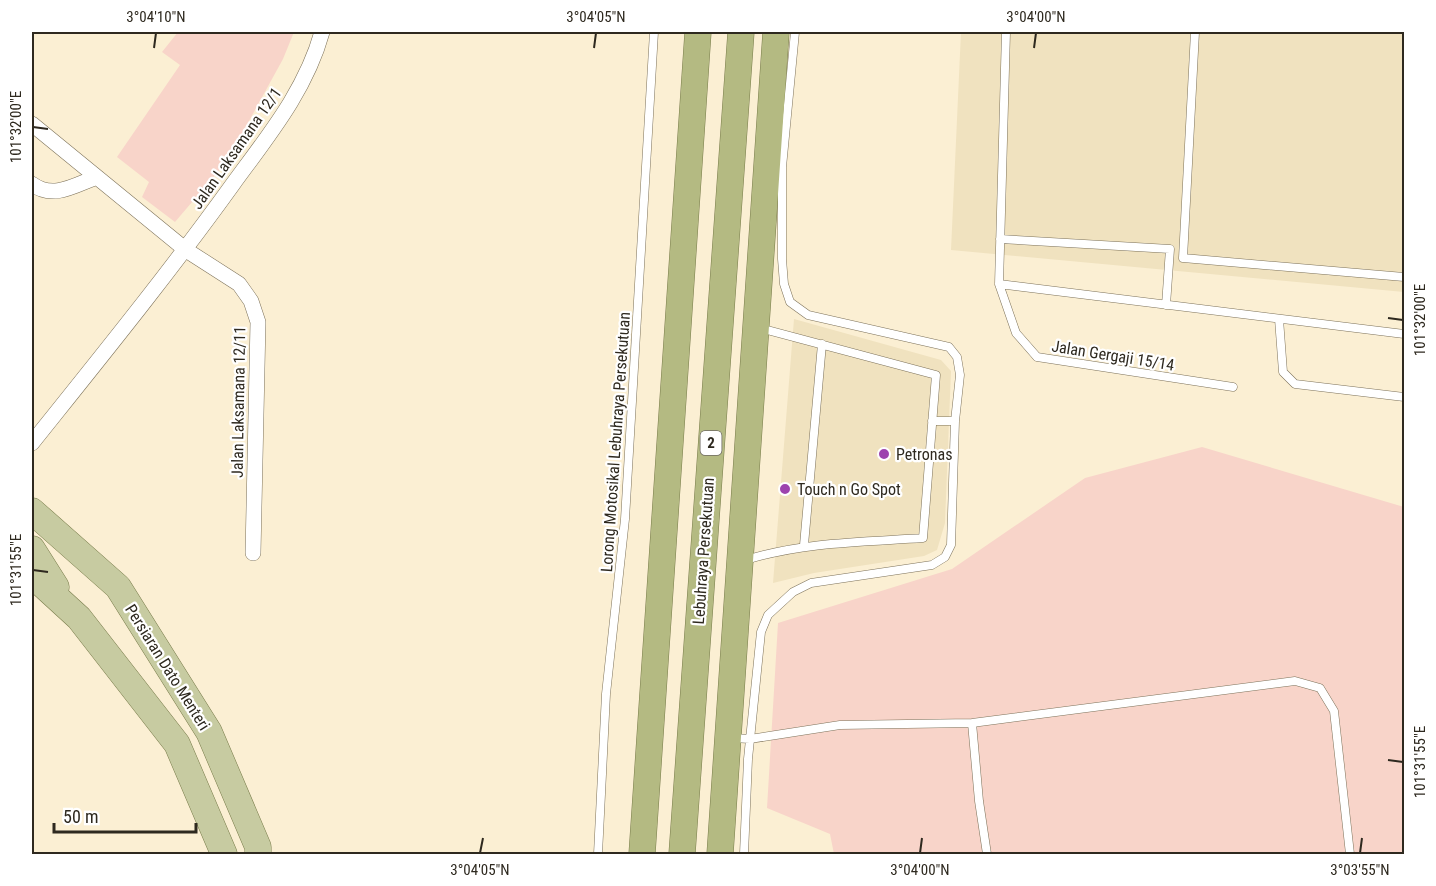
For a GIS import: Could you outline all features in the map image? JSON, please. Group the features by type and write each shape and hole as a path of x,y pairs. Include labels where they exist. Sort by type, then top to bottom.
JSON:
{"highway":[{"path":"642,855 698,32"},
{"name":"Lebuhraya Persekutuan","path":"682,855 741,32"},
{"path":"720,855 739,739 741,562 776,32"}],"main road":[{"name":"Persiaran Dato Menteri","path":"32,511 118,587 209,732 258,847 258,855"},
{"path":"32,549 69,608"},
{"name":"Persiaran Dato Menteri","path":"32,575 79,618 177,744 224,855"}],"street":[{"name":"Jalan Laksamana 12/1","path":"32,443 186,250 287,110 304,80 322,32"},
{"path":"32,124 186,250"},
{"path":"32,184 39,190 55,193 97,177"},
{"name":"Jalan Laksamana 12/11","path":"186,250 239,284 251,301 258,322 253,553"}],"lane":[{"name":"Lorong Motosikal Lebuhraya Persekutuan","path":"598,855 606,694 625,519 654,32"},
{"path":"744,855 739,739 761,632 768,615 793,592 811,583 932,565 945,557 951,545 955,421 960,375 957,357 949,347 808,315 790,302 784,284 782,167 795,32"},
{"name":"Jalan Gergaji 15/14","path":"1006,32 999,284 1016,333 1037,357 1233,387"},
{"path":"1195,32 1182,258 1404,277"},
{"path":"1000,239 1170,249 1166,305"},
{"path":"999,284 1404,334"},
{"path":"1279,319 1283,372 1295,384 1404,397"},
{"path":"741,562 770,552 804,545 923,538 936,375 756,327"},
{"path":"804,545 822,344"},
{"path":"932,421 955,421"},
{"path":"739,739 840,725 972,723 1295,681 1320,688 1334,711 1350,855"},
{"path":"972,723 979,801 987,855"}],"shaded area":[{"path":"178,32 294,32 283,59 227,161 175,222 142,197 149,182 117,157 180,65 162,52"},
{"path":"961,32 1404,32 1404,292 951,250"},
{"path":"794,319 941,360 951,371 945,523 937,550 924,556 814,573 773,583"},
{"path":"1202,447 1404,507 1404,854 834,854 830,834 767,808 778,623 952,569 1085,478"}],"place":[{"name":"Petronas","path":"884,454"},
{"name":"Touch n Go Spot","path":"785,489"}]}
